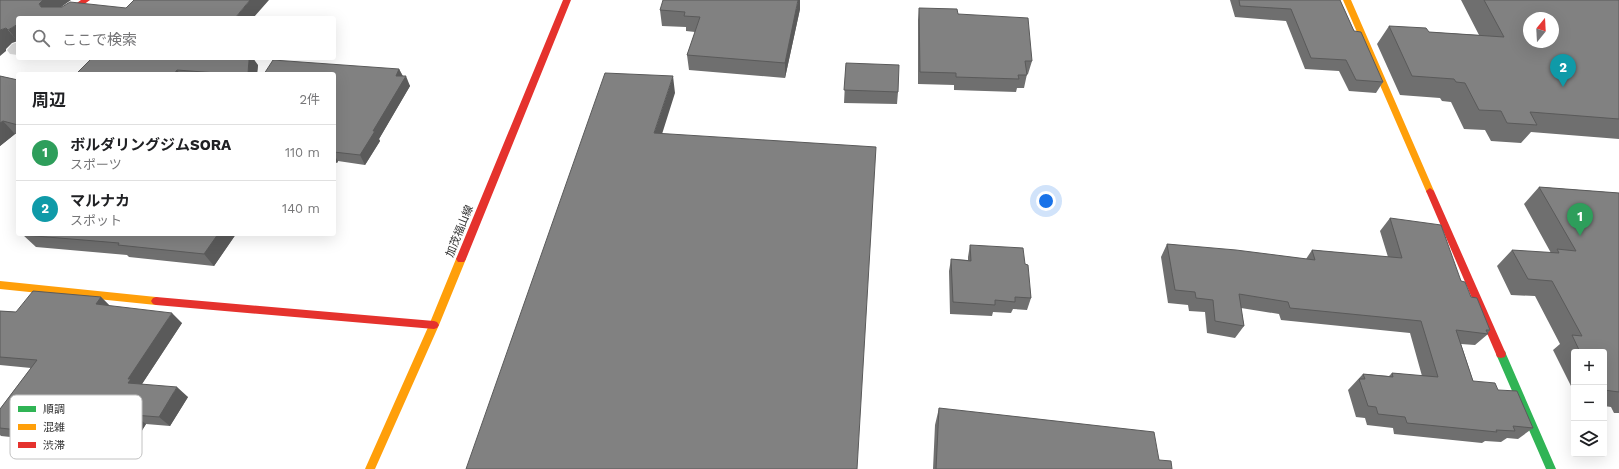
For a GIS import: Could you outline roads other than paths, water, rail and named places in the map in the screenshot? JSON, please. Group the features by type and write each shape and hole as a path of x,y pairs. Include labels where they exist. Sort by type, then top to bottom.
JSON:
{"street":[{"path":"63,16 86,0"},
{"name":"加茂福山線","path":"370,469 434,325 567,0"},
{"path":"1347,0 1551,469"},
{"path":"0,285 158,301 434,325"}],"place":[{"name":"マルナカ","path":"1563,87"},
{"name":"ボルダリングジムSORA","path":"1580,236"}]}
